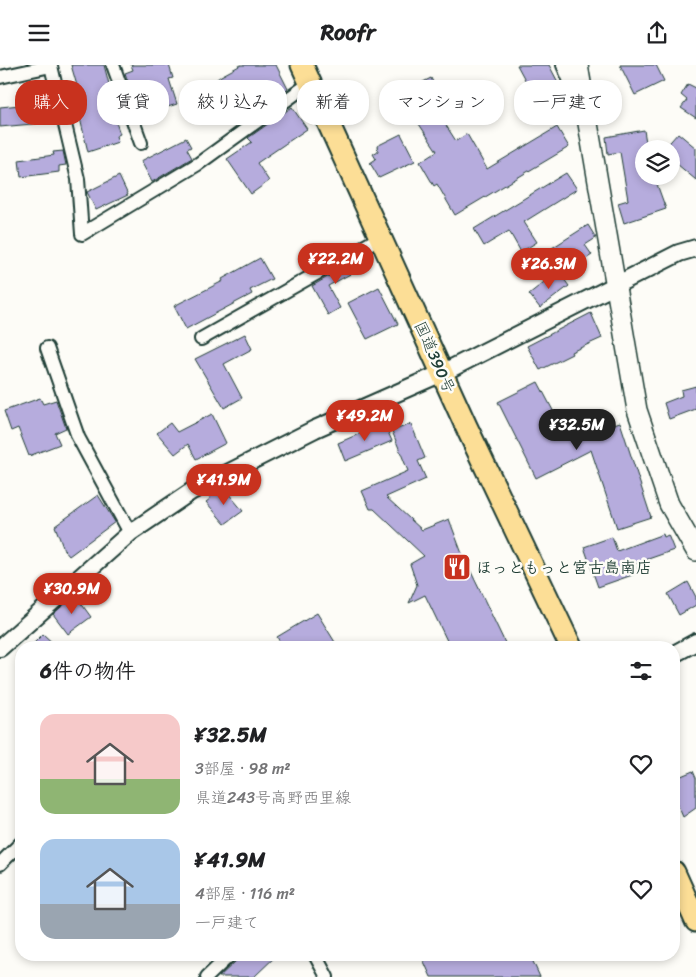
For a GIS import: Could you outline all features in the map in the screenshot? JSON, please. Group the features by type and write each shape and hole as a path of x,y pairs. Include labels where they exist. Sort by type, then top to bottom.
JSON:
{"highway":[{"name":"国道390号","path":"306,74 442,373 568,641"},
{"path":"680,885 696,921"}],"main road":[{"path":"578,65 580,80"},
{"path":"588,125 637,410 670,504 696,551"}],"street":[{"path":"113,65 140,143"},
{"path":"563,65 569,80"},
{"path":"0,77 51,67 78,179 82,233 198,164 306,74"},
{"path":"201,339 381,237"},
{"path":"0,649 130,533 192,491 240,466 442,373 616,287 679,253 696,248"},
{"path":"47,348 78,437 130,533"},
{"path":"680,651 696,642"},
{"path":"0,864 15,849"},
{"path":"207,977 224,961"},
{"path":"318,961 327,977"}],"building":[{"path":"71,65 104,65 108,80 97,80 97,125 117,125 120,134 116,136 118,142 88,152 82,125 87,125 87,80 75,80"},
{"path":"131,65 169,65 173,78 169,79 177,104 169,107 169,80 127,80 125,73 133,70"},
{"path":"241,65 276,65 284,80 216,80"},
{"path":"517,65 549,65 557,80 525,80"},
{"path":"620,65 656,65 664,81 635,95"},
{"path":"688,84 696,88 696,118 681,108 687,100 681,95"},
{"path":"15,106 15,125 22,125 0,127 0,107"},
{"path":"292,107 297,114 297,125 304,125 307,129 257,163 269,181 251,194 227,159 252,142 248,138 266,125 287,125 287,111"},
{"path":"420,125 446,125 456,141 467,134 487,169 557,127 569,147 455,215 437,184 434,186 420,162 437,151"},
{"path":"644,130 646,140 635,140 635,185 657,185 666,209 624,223 618,203 628,200 620,152 608,154 606,137"},
{"path":"678,133 696,148 696,180 680,167 680,140 672,140"},
{"path":"401,134 415,161 379,178 370,163 376,159 373,154 378,151 377,146"},
{"path":"186,138 191,147 187,149 192,158 152,182 141,161"},
{"path":"63,151 66,165 59,166 59,172 21,177 19,160 54,155 53,152"},
{"path":"566,173 577,189 524,222 537,242 521,252 509,231 484,246 474,229"},
{"path":"119,176 128,195 96,210 87,192"},
{"path":"588,225 596,238 585,245 592,255 567,271 552,248"},
{"path":"364,256 369,264 328,286 340,308 328,315 312,286"},
{"path":"260,258 272,279 250,290 252,294 186,329 174,306 223,281 222,279"},
{"path":"558,271 569,286 540,308 529,294"},
{"path":"379,287 398,324 367,339 348,303"},
{"path":"591,313 602,338 571,352 572,354 540,370 527,346"},
{"path":"245,334 252,349 224,364 242,398 224,408 195,359"},
{"path":"538,382 568,439 620,422 651,517 617,528 591,450 536,478 498,402"},
{"path":"696,386 696,409 669,419 664,403 682,396 681,390"},
{"path":"40,398 43,404 56,400 66,428 55,433 60,444 29,456 18,428 11,431 4,411"},
{"path":"212,414 226,443 196,459 188,444 175,454 157,433 170,423 177,432"},
{"path":"384,423 392,441 345,461 338,443"},
{"path":"411,424 425,458 418,461 426,479 386,497 422,530 449,519 461,551 504,641 447,641 425,595 409,603 417,585 410,564 424,556 374,509 370,509 362,491 408,471 392,431"},
{"path":"219,491 228,493 243,511 225,524 206,502 210,499 209,493 216,494"},
{"path":"98,495 115,522 69,556 64,550 55,526"},
{"path":"663,534 664,537 668,535 674,550 634,564 638,573 598,587 584,547 612,537 617,551"},
{"path":"688,582 696,597 696,605 679,615 668,594"},
{"path":"75,595 91,617 68,634 53,614"},
{"path":"317,613 334,641 279,641 277,637"},
{"path":"43,634 51,641 36,641"},
{"path":"693,771 696,778 696,808 683,817 680,810 680,776"},
{"path":"236,961 271,961 254,977 219,977"},
{"path":"424,961 533,961 540,977 431,977"}],"place":[{"name":"ほっともっと宮古島南店","path":"457,567"}]}
